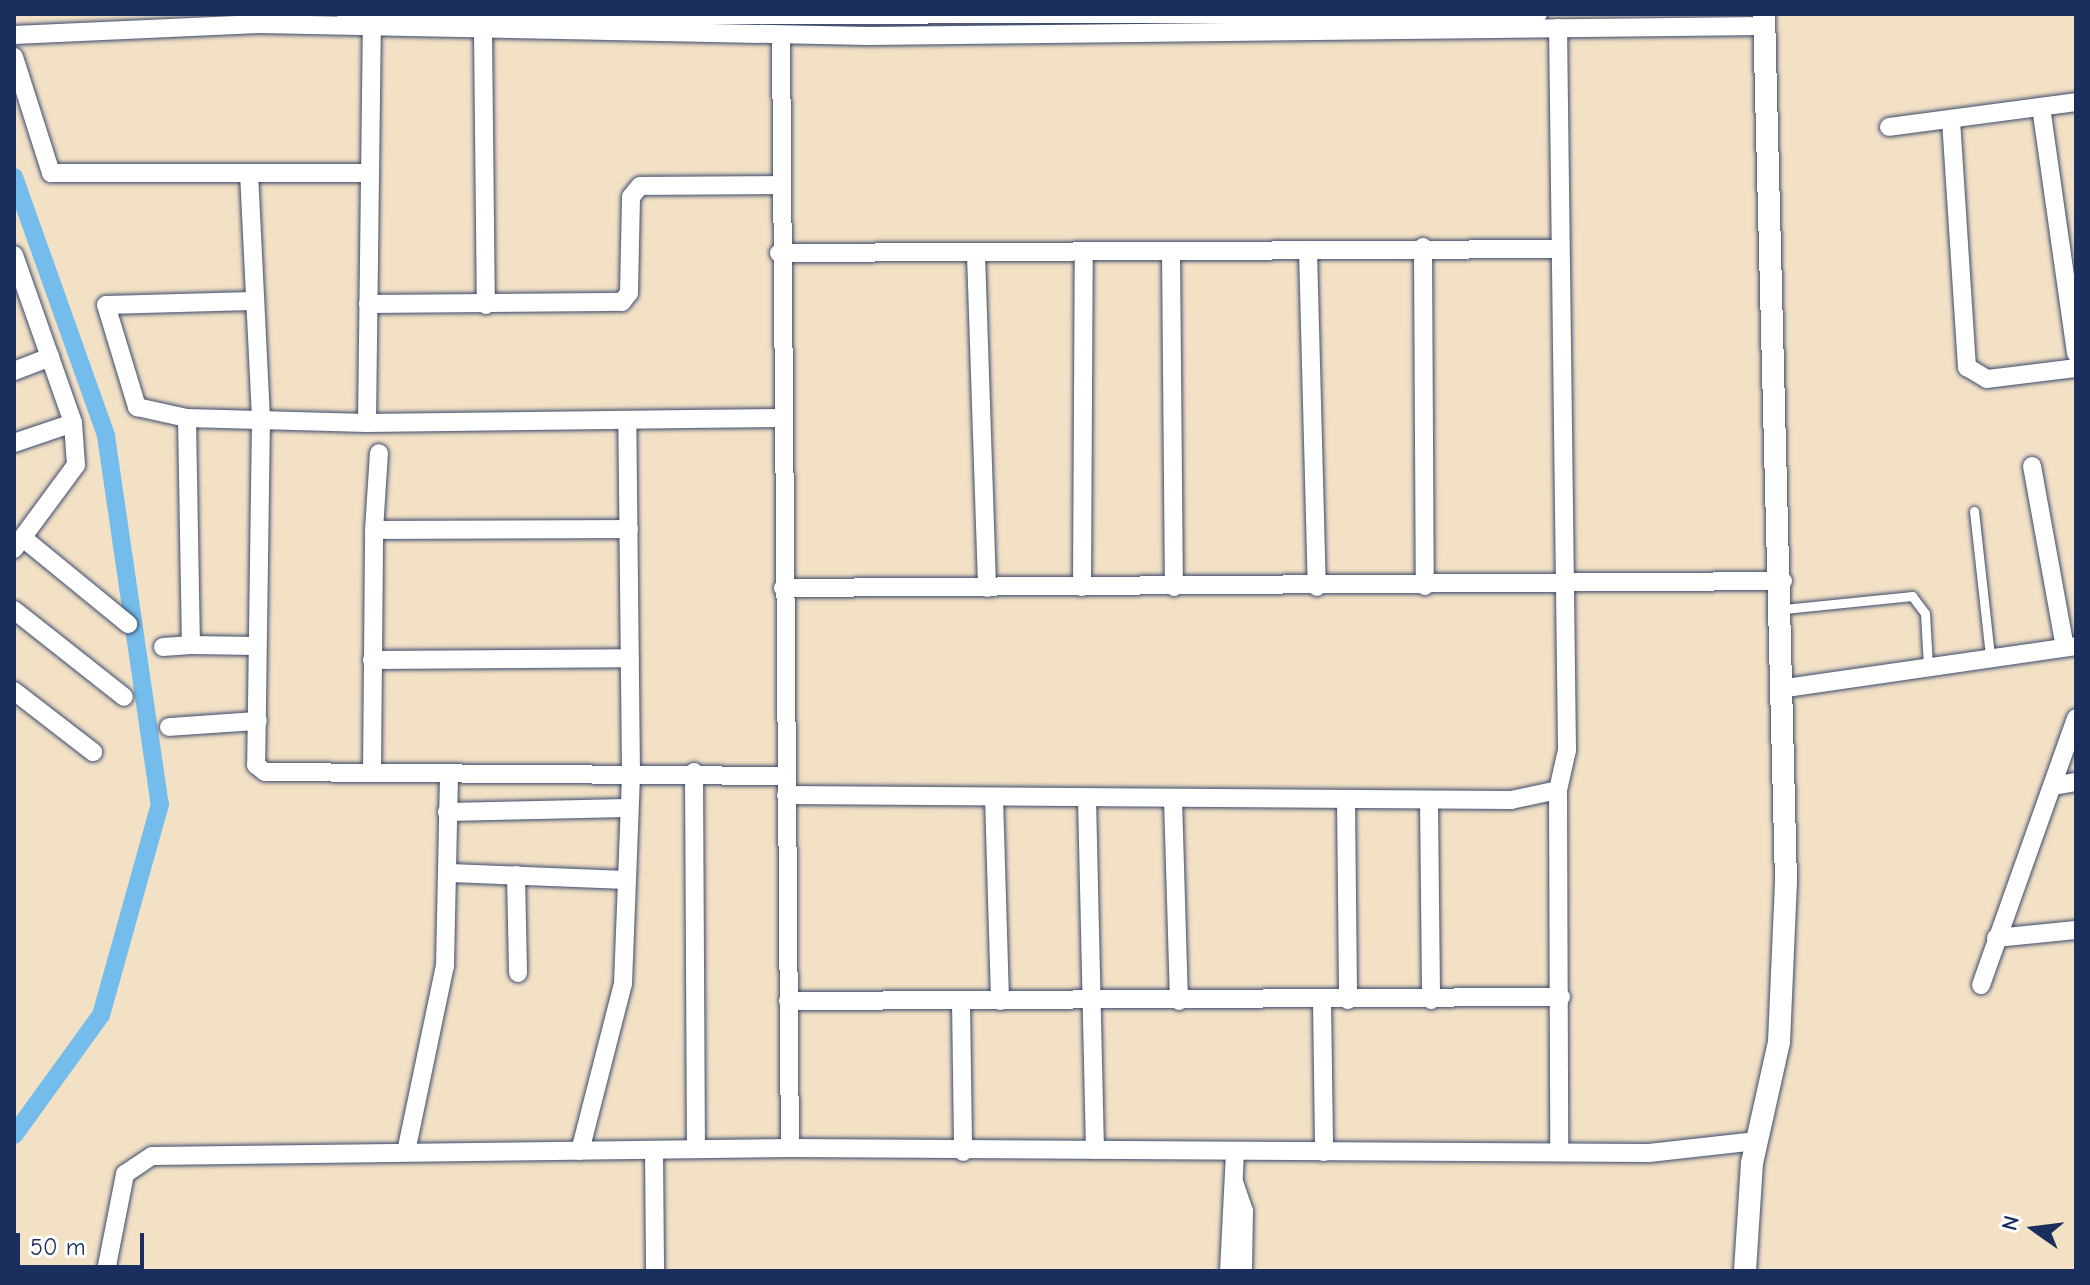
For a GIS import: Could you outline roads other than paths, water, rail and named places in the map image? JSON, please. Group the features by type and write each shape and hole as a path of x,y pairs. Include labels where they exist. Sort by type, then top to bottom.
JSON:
{"street":[{"path":"14,35 258,19 342,24 372,31 588,15 1538,14"},
{"path":"342,24 371,15 781,35 1558,28 1764,20 1786,688 1779,1042 1756,1141 1745,1271"},
{"path":"479,21 486,305"},
{"path":"1558,28 1558,249 1567,585 1567,750 1558,790 1561,997 1559,1152"},
{"path":"367,423 372,31"},
{"path":"781,35 779,253 790,1148"},
{"path":"14,57 51,173 370,173"},
{"path":"1889,127 2076,102"},
{"path":"2041,107 2076,354"},
{"path":"1951,120 1967,367 1987,379 2076,368"},
{"path":"249,173 252,301 261,418 256,765 265,772 694,772 785,776"},
{"path":"368,304 486,305 626,299 631,197 640,186 780,185"},
{"path":"779,253 1084,255 1423,247 1558,249"},
{"path":"1423,247 1425,586"},
{"path":"1308,250 1317,587"},
{"path":"1171,252 1174,587"},
{"path":"976,254 987,588"},
{"path":"14,255 73,423 76,465 18,544 128,624"},
{"path":"1082,587 1084,255"},
{"path":"252,301 106,305 137,407 187,418 367,423 781,418"},
{"path":"14,371 50,357"},
{"path":"187,418 191,645"},
{"path":"580,1151 623,984 627,808 631,773 627,420"},
{"path":"14,443 73,423"},
{"path":"372,773 374,530 379,453"},
{"path":"1786,688 2070,646 2032,466"},
{"path":"374,530 629,529"},
{"path":"783,588 1317,587 1783,581"},
{"path":"14,610 124,697"},
{"path":"163,647 256,646"},
{"path":"372,660 630,658"},
{"path":"14,691 93,752"},
{"path":"1981,985 2076,718"},
{"path":"169,727 258,721"},
{"path":"694,772 696,1149"},
{"path":"406,1152 445,966 450,873 449,773"},
{"path":"2053,786 2076,782"},
{"path":"786,795 1429,801 1535,799 1558,790"},
{"path":"994,797 1000,1001"},
{"path":"1087,798 1095,1150"},
{"path":"1173,799 1179,1001"},
{"path":"1346,800 1348,1000"},
{"path":"1429,801 1431,1000"},
{"path":"447,812 627,808"},
{"path":"450,873 626,880"},
{"path":"516,875 518,973"},
{"path":"1996,938 2076,930"},
{"path":"788,1001 1561,997"},
{"path":"1322,1000 1324,1152"},
{"path":"961,1001 963,1152"},
{"path":"106,1271 125,1174 152,1156 790,1148 963,1152 1559,1152 1756,1141"},
{"path":"654,1150 655,1271"},
{"path":"1229,1271 1235,1152"},
{"path":"1234,1182 1244,1211 1243,1271"}],"lane":[{"path":"1974,511 1990,657"},
{"path":"1784,609 1912,596 1925,613 1928,666"}],"waterway":[{"path":"14,177 106,436 160,804 101,1015 14,1135"}]}
